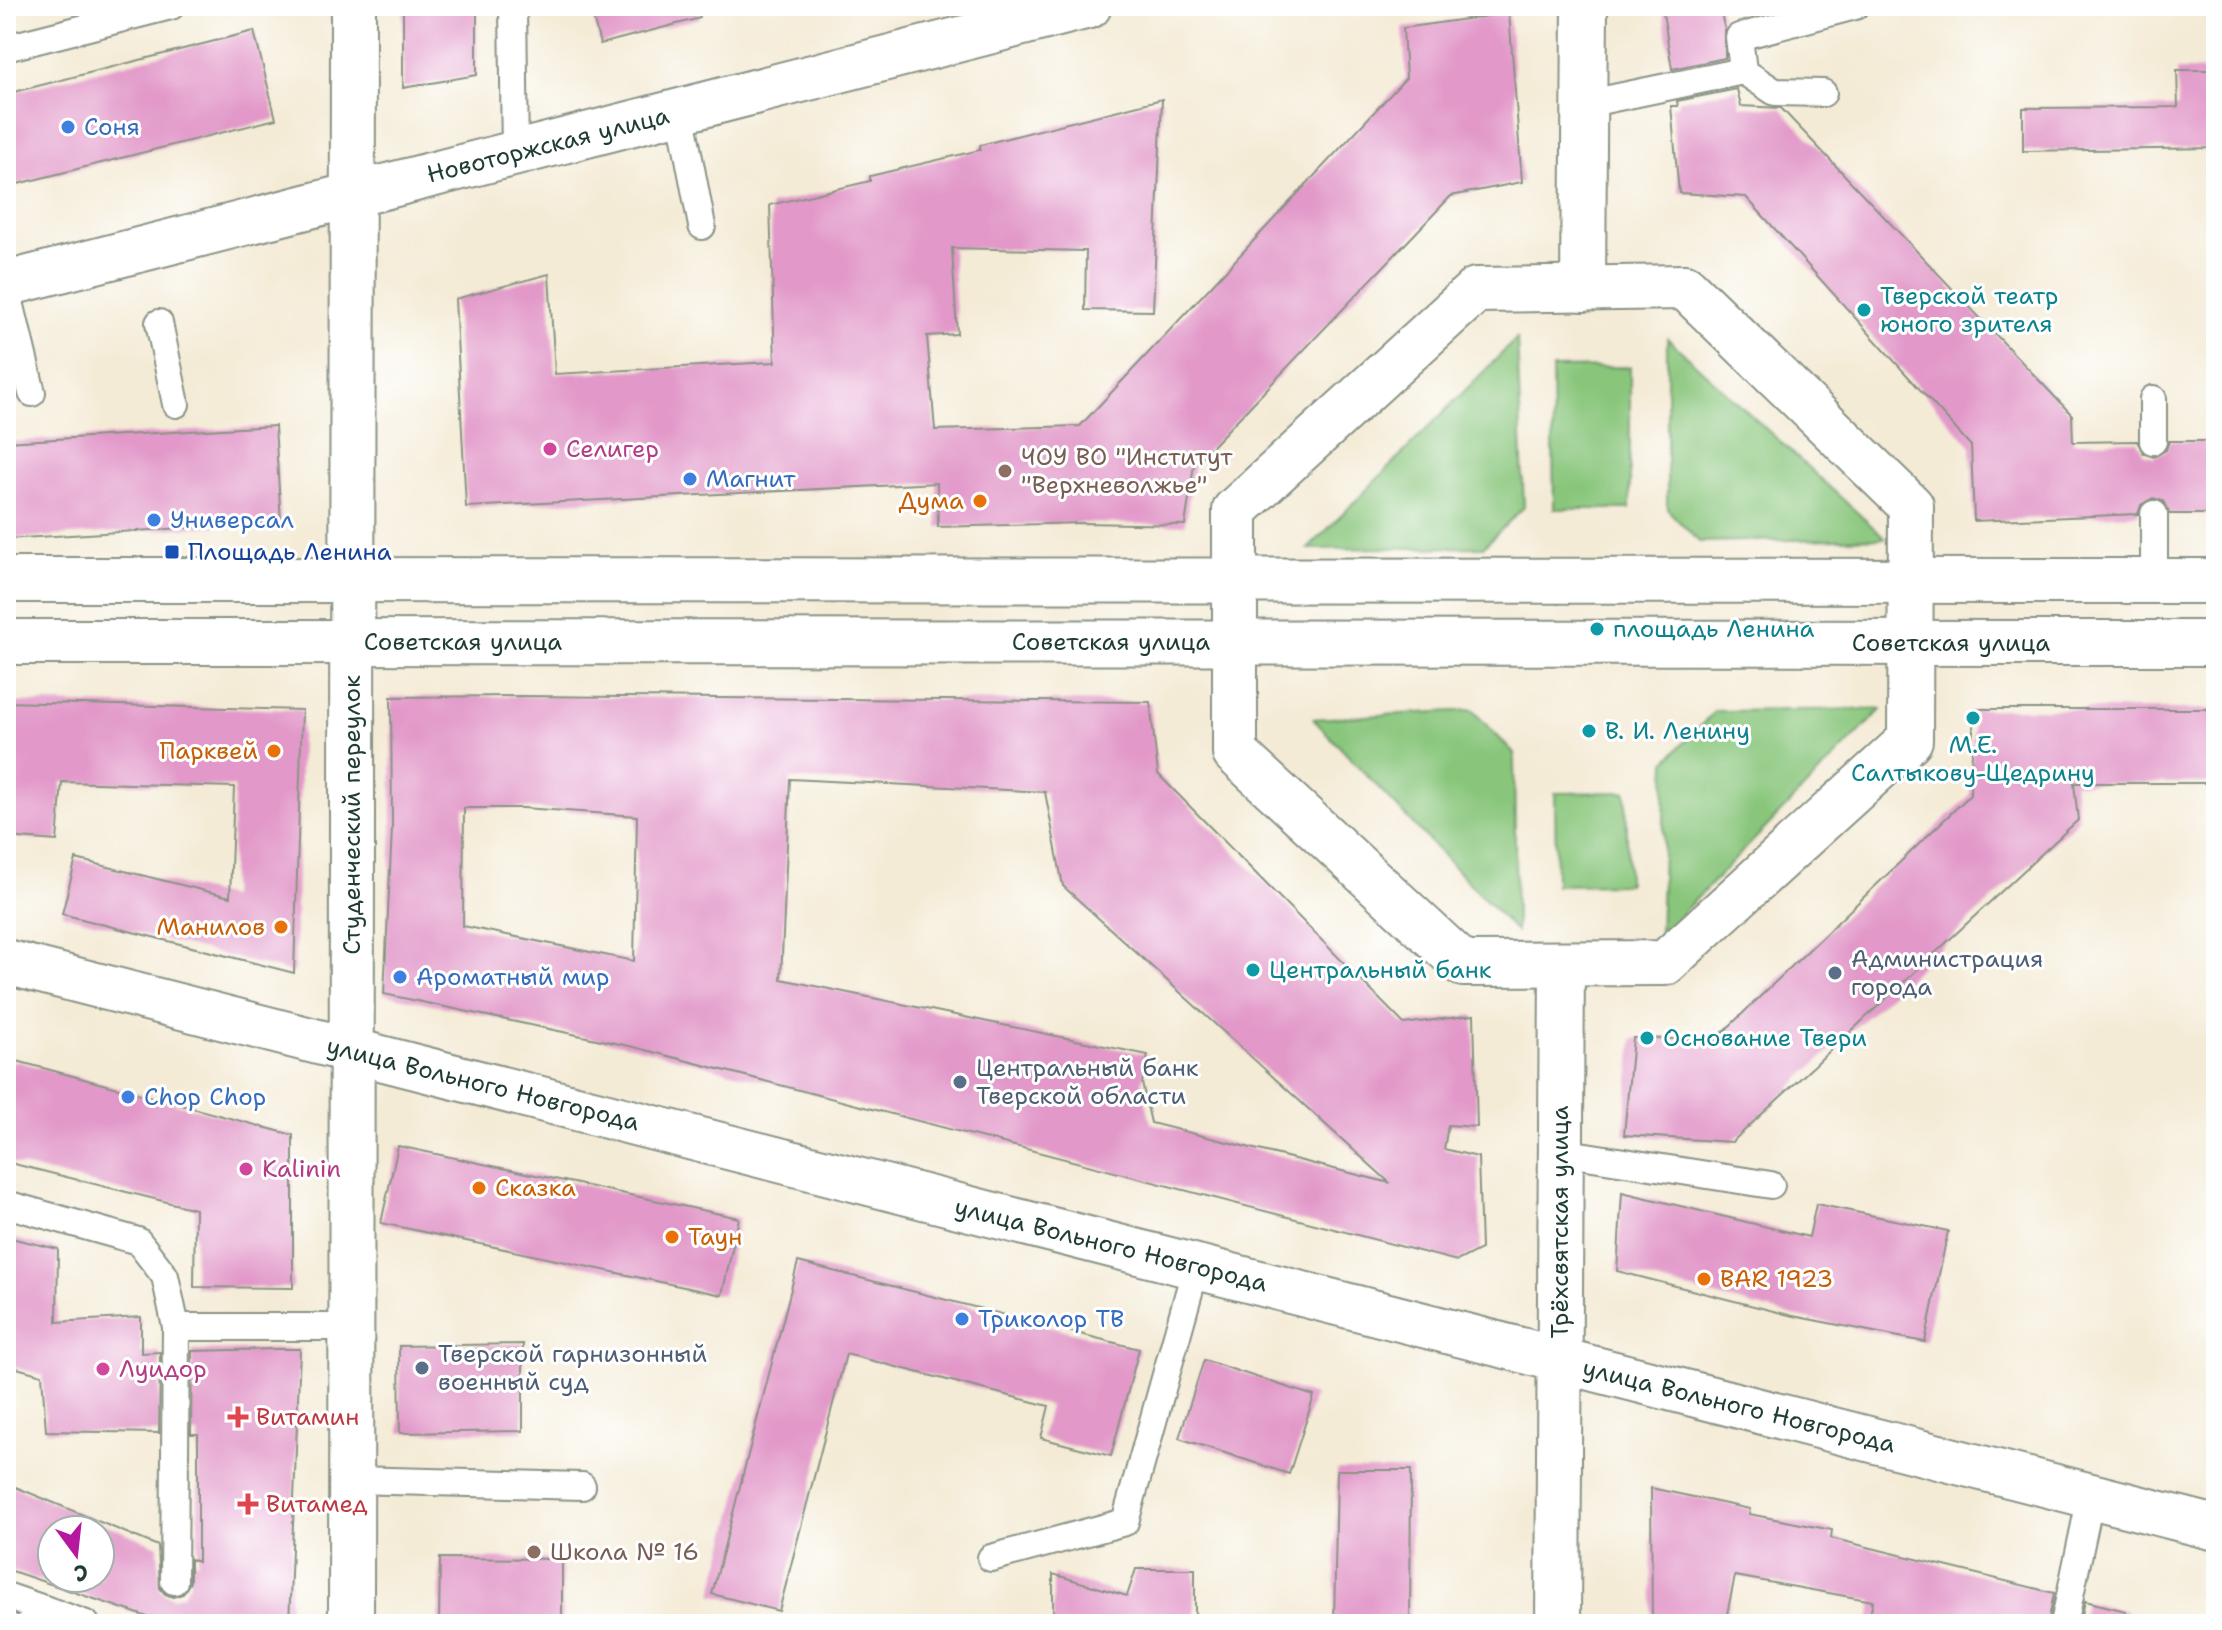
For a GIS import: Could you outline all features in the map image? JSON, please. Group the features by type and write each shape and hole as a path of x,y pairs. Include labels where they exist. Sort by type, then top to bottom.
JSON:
{"street":[{"name":"Студенческий переулок","path":"351,1624 353,6"},
{"name":"Новоторжская улица","path":"6,284 1089,6"},
{"path":"1583,289 1585,6"},
{"path":"1685,287 1911,506 1910,740 1665,963 1463,964 1235,753 1235,510 1476,290 1583,289 1685,287"},
{"path":"6,580 2216,581"},
{"name":"Советская улица","path":"6,642 2216,643"},
{"name":"Трёхсвятская улица","path":"1558,1624 1562,964"},
{"name":"улица Вольного Новгорода","path":"7,966 352,1050 2216,1528"}],"lane":[{"path":"6,48 124,12 171,6"},
{"path":"513,6 515,154"},
{"path":"1743,71 1739,37 1855,6"},
{"path":"1585,104 1743,71 1775,92 1823,93"},
{"path":"680,111 702,226"},
{"path":"6,284 32,393"},
{"path":"159,323 176,404"},
{"path":"2153,399 2153,441"},
{"path":"2154,514 2154,581"},
{"path":"1561,1152 1771,1185"},
{"path":"6,1204 138,1241 165,1276 176,1327 174,1581"},
{"path":"991,1558 1125,1522 1196,1267"},
{"path":"176,1327 351,1327"},
{"path":"351,1480 582,1486"},
{"path":"2064,1624 2091,1496"},
{"path":"6,1596 36,1616 86,1624"}],"green space":[{"path":"1517,338 1524,507 1483,547 1308,549"},
{"path":"1667,338 1885,538 1699,542 1667,509"},
{"path":"1630,367 1630,509 1554,509 1552,368"},
{"path":"1882,709 1660,936 1666,761 1715,711"},
{"path":"1472,710 1514,753 1516,932 1313,719"},
{"path":"1626,792 1628,884 1556,885 1555,793"}],"building":[{"path":"403,6 477,6 477,75 403,88"},
{"path":"590,6 698,6 700,18 600,44"},
{"path":"1662,6 1719,6 1725,30 1725,58 1672,69"},
{"path":"1509,13 1522,182 1451,196 1194,465 1185,525 1082,523 938,527 937,483 466,507 455,299 549,274 555,374 775,362 770,205 870,181 870,176 980,150 980,145 1162,99 1153,311 1085,310 1086,251 952,248 957,334 927,336 935,430 1080,426 1406,78 1403,28"},
{"path":"254,31 276,119 6,187 6,94"},
{"path":"2177,70 2216,70 2216,148 2023,151 2023,108 2178,107"},
{"path":"1737,89 1741,106 1781,108 2072,415 2073,442 2137,441 2144,454 2154,457 2166,450 2169,441 2216,441 2216,514 2170,514 2163,501 2153,498 2141,505 2138,514 1974,521 1971,446 1746,197 1679,193 1671,106 1678,106 1677,101"},
{"path":"275,426 281,522 6,539 6,442"},
{"name":"Центральный банк","path":"391,697 1150,702 1158,774 1404,1024 1474,1015 1477,1127 1448,1125 1444,1149 1478,1157 1481,1249 1457,1261 634,1047 384,994 392,829","holes":["790,779 1045,792 1063,886 1390,1183 1151,1123 1142,1083 1148,1055 781,979","464,808 523,808 637,816 634,961 463,926"]},
{"path":"6,702 302,710 294,973 62,914 76,859 230,897 234,787 62,782 57,841 7,837 12,781 6,781"},
{"path":"1974,709 2216,709 2216,783 2074,783 2078,820 1732,1142 1624,1135 1633,1038 1715,1040 1970,795"},
{"path":"13,1060 293,1135 293,1288 194,1287 195,1209 6,1162 6,1084"},
{"path":"398,1146 739,1218 722,1295 381,1223"},
{"path":"1622,1192 1809,1237 1816,1204 1948,1231 1925,1342 1793,1316 1617,1271"},
{"path":"6,1237 58,1249 57,1322 141,1317 141,1353 160,1352 159,1433 46,1431 42,1375 6,1365"},
{"path":"798,1262 1139,1349 1111,1456 1041,1438 1049,1406 846,1354 779,1611 712,1594"},
{"path":"523,1344 523,1431 400,1433 399,1346"},
{"path":"300,1349 289,1624 168,1624 80,1594 116,1594 116,1529 158,1546 160,1588 173,1597 183,1594 190,1582 190,1559 198,1562 198,1434 191,1434 192,1351"},
{"path":"1204,1360 1314,1396 1289,1474 1179,1438"},
{"path":"1337,1470 1411,1470 1410,1624 1334,1624"},
{"path":"6,1483 81,1514 36,1514 36,1579 6,1569"},
{"path":"1651,1488 1750,1509 1749,1514 1832,1530 1831,1538 2054,1593 2048,1624 1868,1624 1873,1601 1735,1576 1725,1624 1652,1624"},
{"path":"440,1558 562,1559 562,1623 439,1624"},
{"path":"1136,1569 1195,1569 1195,1624 1053,1624 1053,1574 1127,1596"},
{"path":"2085,1601 2126,1611 2124,1624 2080,1624"}],"place":[{"name":"Соня","path":"68,127"},
{"name":"Тверской театр юного зрителя","path":"1864,310"},
{"name":"Селигер","path":"550,449"},
{"name":"ЧОУ ВО \"Институт \"Верхневолжье\"","path":"1005,471"},
{"name":"Магнит","path":"690,479"},
{"name":"Дума","path":"980,501"},
{"name":"Универсал","path":"154,520"},
{"name":"Площадь Ленина","path":"172,552"},
{"name":"площадь Ленина","path":"1597,629"},
{"name":"М.Е. Салтыкову-Щедрину","path":"1973,718"},
{"name":"В. И. Ленину","path":"1589,731"},
{"name":"Парквей","path":"274,751"},
{"name":"Манилов","path":"281,927"},
{"name":"Центральный банк","path":"1253,970"},
{"name":"Администрация города","path":"1835,973"},
{"name":"Ароматный мир","path":"400,977"},
{"name":"Основание Твери","path":"1647,1038"},
{"name":"Центральный банк Тверской области","path":"960,1082"},
{"name":"Chop Chop","path":"128,1097"},
{"name":"Kalinin","path":"246,1169"},
{"name":"Сказка","path":"479,1188"},
{"name":"Таун","path":"672,1237"},
{"name":"BAR 1923","path":"1704,1279"},
{"name":"Триколор ТВ","path":"962,1319"},
{"name":"Тверской гарнизонный военный суд","path":"422,1368"},
{"name":"Луидор","path":"103,1369"},
{"name":"Витамин","path":"238,1417"},
{"name":"Витамед","path":"248,1504"},
{"name":"Школа № 16","path":"534,1552"}]}
